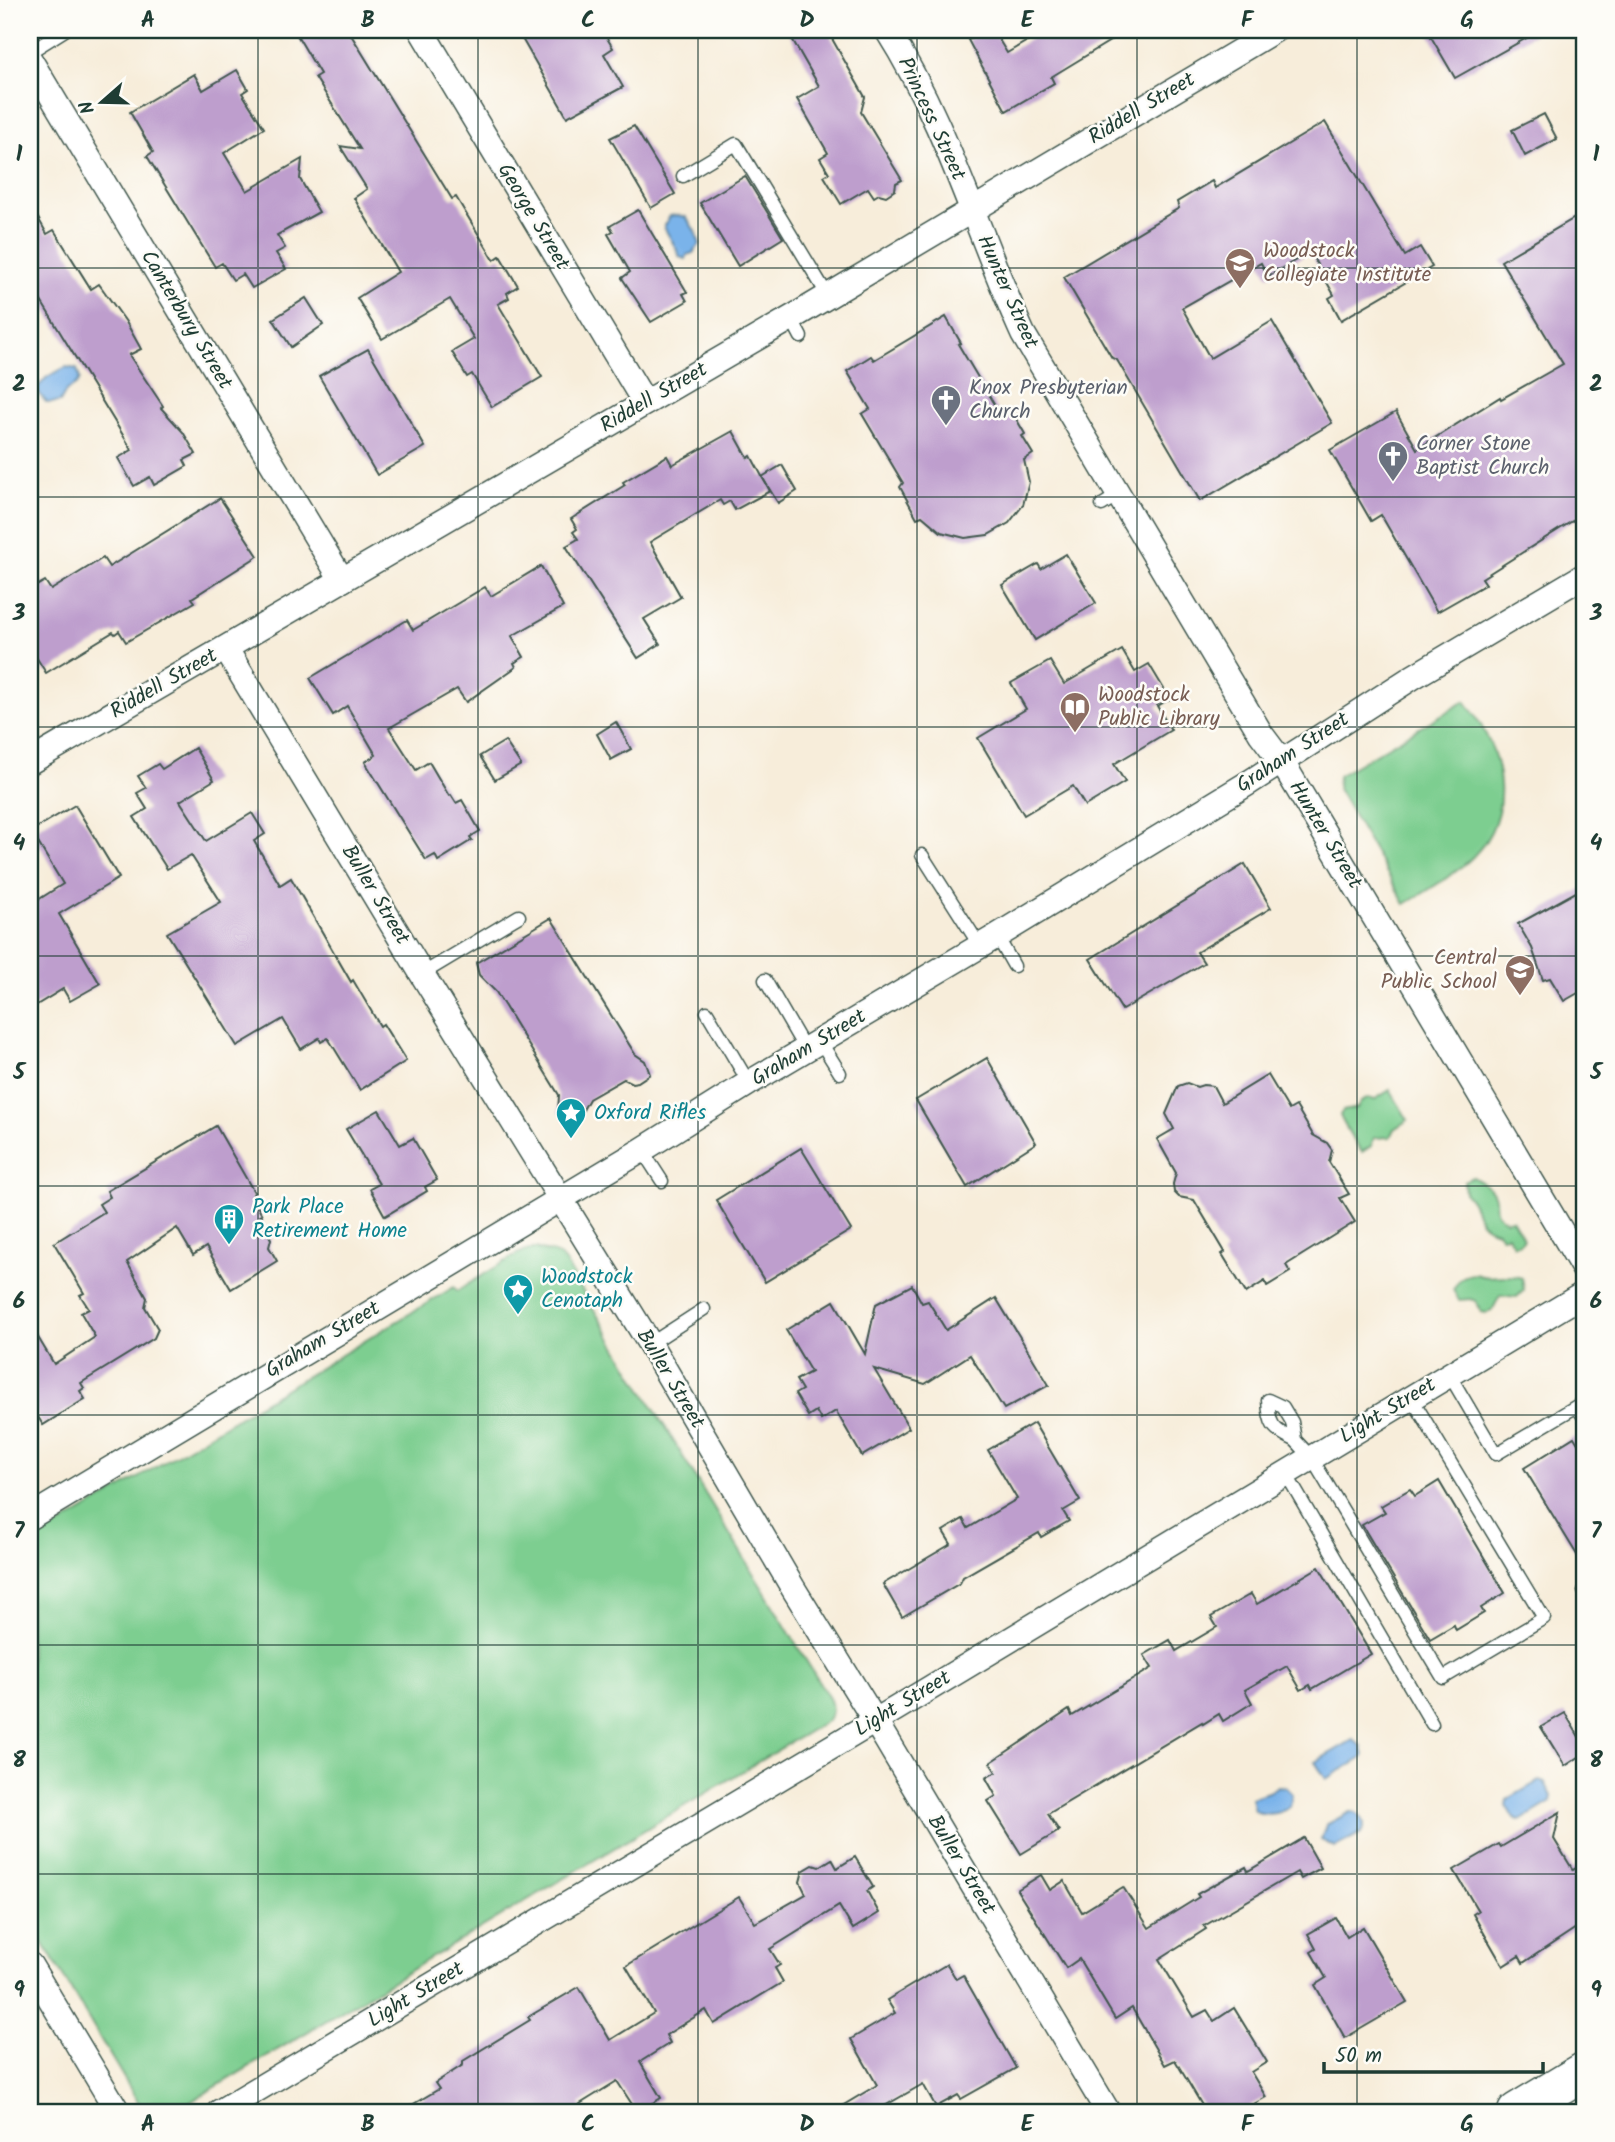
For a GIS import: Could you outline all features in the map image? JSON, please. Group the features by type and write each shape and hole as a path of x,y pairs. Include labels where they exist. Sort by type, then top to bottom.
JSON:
{"main road":[{"path":"1517,2112 1585,2071"}],"street":[{"name":"George Street","path":"421,30 645,403"},
{"name":"Princess Street","path":"887,30 942,134 972,211"},
{"name":"Riddell Street","path":"30,762 645,403 796,328 828,296 1275,30"},
{"name":"Canterbury Street","path":"30,60 342,580"},
{"name":"Hunter Street","path":"972,211 995,273 1023,334 1110,500 1261,734 1282,762 1585,1271"},
{"name":"Graham Street","path":"30,1517 989,941 1282,762 1393,690 1585,575"},
{"name":"Buller Street","path":"226,649 650,1344 793,1588 1108,2112"},
{"name":"Light Street","path":"219,2112 875,1721 1285,1472 1303,1448 1411,1397 1585,1293"},
{"path":"30,1965 118,2112"}],"lane":[{"path":"30,52 65,30"},
{"path":"682,176 736,144 828,296"},
{"path":"922,855 989,941 1014,966"},
{"path":"422,974 519,916"},
{"path":"765,980 813,1045 840,1073"},
{"path":"707,1012 749,1083"},
{"path":"642,1150 662,1181"},
{"path":"650,1344 704,1309"},
{"path":"1449,1374 1496,1454 1581,1403 1585,1419"},
{"path":"1303,1448 1443,1678 1544,1618 1411,1397"},
{"path":"1285,1472 1432,1724"}],"green space":[{"path":"1465,701 1479,721 1497,764 1499,806 1493,827 1481,847 1464,865 1405,904 1337,787 1338,776"},
{"path":"1390,1090 1408,1120 1394,1129 1390,1137 1374,1138 1371,1146 1362,1152 1340,1115 1343,1111 1357,1108 1369,1098 1374,1100"},
{"path":"1473,1177 1492,1191 1497,1213 1506,1220 1512,1219 1524,1239 1520,1243 1514,1245 1507,1235 1501,1236 1480,1220 1465,1193 1464,1181"},
{"path":"536,1248 555,1253 567,1265 830,1700 832,1708 828,1720 177,2110 156,2112 149,2109 144,2112 30,1921 30,1543 454,1287 457,1291 519,1253"},
{"path":"1475,1274 1522,1278 1524,1290 1517,1297 1500,1295 1493,1309 1487,1313 1481,1312 1476,1301 1459,1300 1453,1290 1461,1278"}],"water":[{"path":"670,216 686,217 700,244 686,259 679,257 664,227"},
{"path":"66,367 77,369 80,379 66,391 60,402 47,403 39,394 38,387 47,377"},
{"path":"1353,1740 1362,1746 1364,1757 1326,1779 1315,1762"},
{"path":"1539,1781 1545,1783 1552,1796 1551,1802 1520,1821 1514,1819 1506,1805 1507,1800"},
{"path":"1278,1786 1285,1787 1292,1794 1290,1807 1273,1814 1254,1811 1251,1798"},
{"path":"1350,1812 1362,1818 1363,1832 1335,1847 1321,1840 1326,1825"}],"building":[{"path":"294,30 348,30 452,199 456,197 494,260 500,256 518,286 507,293 509,298 498,304 542,377 492,407 472,374 467,377 452,352 474,339 450,299 382,339 357,298 398,272 354,198 367,189 340,146 360,149 315,77 320,74"},
{"path":"517,30 602,30 613,48 604,54 623,87 567,117"},
{"path":"787,30 827,30 865,97 861,112 902,180 896,183 895,190 886,196 879,194 874,197 868,188 841,204 824,176 829,173 820,158 828,153 797,99 819,86"},
{"path":"986,30 993,30 1007,53 1046,30 1128,30 1051,77 1054,83 1006,111 968,40"},
{"path":"1427,30 1541,30 1455,78"},
{"path":"237,70 248,89 242,93 264,128 224,153 247,191 302,159 300,179 319,212 277,235 285,248 276,253 286,269 252,288 243,274 233,280 222,263 215,267 147,156 153,152 130,112 194,74 203,90"},
{"path":"1544,114 1557,139 1525,156 1512,130"},
{"path":"1325,122 1405,256 1420,247 1432,267 1341,320 1329,298 1334,295 1310,252 1268,276 1261,263 1182,308 1210,358 1272,321 1332,423 1200,501 1117,360 1112,358 1064,277 1179,208 1177,202 1212,181 1215,188"},
{"path":"634,126 675,194 651,208 610,138"},
{"path":"745,176 783,238 738,266 700,203"},
{"path":"30,204 47,234 54,230 91,289 99,284 126,322 141,349 129,355 163,406 161,408 183,432 196,454 184,460 187,466 154,485 150,477 134,486 118,458 132,450 30,283"},
{"path":"638,210 687,292 683,294 687,301 651,322 622,278 630,272 608,234 613,231 610,226"},
{"path":"1585,212 1585,513 1482,578 1486,584 1437,612 1381,515 1371,521 1330,450 1396,412 1417,449 1500,397 1501,399 1563,364 1501,261"},
{"path":"306,298 323,325 291,347 273,319"},
{"name":"Knox Presbyterian Church","path":"946,317 961,343 958,344 1001,416 1011,410 1033,454 1024,460 1029,482 1023,505 1009,523 988,535 965,538 941,532 922,516 917,518 900,487 903,483 862,414 870,409 847,371 871,356 874,360"},
{"path":"368,349 425,447 377,475 319,376"},
{"path":"733,431 748,458 751,456 770,491 735,510 730,501 723,505 720,500 650,542 681,597 644,619 660,644 638,658 566,546 578,539 573,532 577,529 571,519 625,485 623,482 667,456 672,465"},
{"path":"782,465 797,491 778,503 762,477"},
{"path":"220,498 258,556 192,598 195,602 126,642 119,631 115,634 113,632 46,673 30,647 30,590 45,581 51,590 103,558 109,567"},
{"path":"1066,554 1096,603 1035,640 1002,585 1038,564 1041,569"},
{"path":"541,566 563,607 512,636 524,657 514,663 516,667 466,702 457,689 389,728 416,770 429,762 449,796 451,795 456,803 462,800 480,831 470,837 472,840 438,861 435,855 426,860 365,762 376,755 347,706 333,715 310,678 407,620 413,630 485,587 491,596"},
{"name":"Woodstock Public Library","path":"1122,650 1135,672 1149,664 1170,699 1157,706 1171,730 1114,764 1125,782 1085,806 1073,786 1024,815 978,738 1026,709 1011,683 1050,661 1064,684"},
{"path":"616,722 631,749 611,760 597,734"},
{"path":"505,741 521,765 495,780 480,756"},
{"path":"195,748 214,780 180,801 206,841 252,813 265,834 254,841 280,885 291,878 351,982 353,980 380,1026 383,1024 406,1061 360,1090 328,1038 321,1042 319,1038 301,1049 283,1019 237,1046 167,933 221,902 191,855 167,869 134,817 147,809 137,793 146,788 138,776 158,764 162,769"},
{"path":"75,805 119,878 59,914 100,984 70,1001 63,989 30,1009 30,905 63,884 31,831"},
{"path":"1245,864 1271,908 1197,952 1204,963 1122,1010 1090,959"},
{"path":"1585,887 1585,989 1564,1001 1550,978 1543,980 1532,948 1518,924"},
{"path":"551,918 635,1054 645,1061 650,1074 638,1082 632,1083 624,1079 589,1099 579,1117 568,1120 558,1112 559,1095 496,992 479,975 476,963"},
{"path":"987,1058 1036,1143 967,1187 916,1100"},
{"path":"1268,1075 1289,1110 1296,1106 1313,1135 1327,1143 1332,1150 1329,1162 1349,1194 1340,1198 1355,1222 1286,1265 1290,1272 1267,1286 1265,1281 1246,1293 1194,1200 1179,1197 1174,1192 1176,1173 1157,1139 1174,1129 1166,1114 1178,1086 1187,1083 1197,1087 1213,1086 1222,1103"},
{"path":"379,1110 400,1145 413,1138 437,1180 425,1187 427,1191 385,1216 370,1189 379,1184 346,1129"},
{"name":"Park Place Retirement Home","path":"216,1126 254,1192 252,1197 262,1215 259,1216 271,1239 269,1247 277,1261 231,1289 206,1247 193,1255 177,1228 127,1262 147,1298 145,1307 158,1329 154,1338 81,1383 84,1388 80,1391 85,1399 43,1425 30,1404 30,1324 54,1364 95,1337 81,1313 89,1309 80,1295 84,1293 54,1243 104,1212 99,1204 110,1197 107,1191"},
{"path":"801,1148 851,1230 765,1282 716,1200"},
{"path":"912,1285 922,1303 928,1301 946,1330 996,1298 1049,1385 1004,1409 970,1355 925,1384 874,1369 909,1428 862,1456 836,1411 821,1420 816,1411 808,1416 795,1394 802,1390 796,1380 811,1372 786,1330 834,1301 865,1354 876,1304"},
{"path":"1034,1423 1080,1501 1063,1511 1069,1521 1041,1537 1039,1533 963,1577 960,1583 902,1617 883,1584 951,1544 943,1531 963,1519 968,1528 1017,1499 988,1450"},
{"path":"1574,1437 1585,1455 1585,1568 1524,1468"},
{"path":"1439,1481 1505,1593 1481,1608 1484,1613 1456,1630 1454,1625 1430,1639 1362,1525 1385,1512 1381,1506 1410,1489 1415,1496"},
{"path":"1319,1567 1371,1654 1312,1689 1310,1685 1301,1690 1287,1666 1245,1690 1252,1703 1223,1721 1219,1714 1203,1724 1202,1722 1048,1814 1059,1831 1021,1854 988,1801 996,1796 986,1778 996,1772 990,1763 1069,1710 1072,1716 1152,1668 1144,1655 1170,1640 1176,1651 1217,1627 1211,1617 1251,1594 1257,1604"},
{"path":"1565,1713 1585,1747 1585,1753 1565,1766 1541,1727"},
{"path":"1560,1812 1554,1839 1573,1870 1585,1862 1585,1922 1523,1963 1519,1956 1503,1966 1473,1914 1478,1911 1454,1870 1499,1844 1501,1847"},
{"path":"1304,1838 1321,1868 1301,1879 1297,1872 1204,1926 1206,1929 1159,1959 1194,2017 1207,2010 1214,2021 1234,2008 1267,2062 1251,2072 1266,2097 1240,2112 1206,2112 1175,2060 1165,2065 1132,2008 1115,2019 1079,1959 1066,1968 1017,1890 1041,1875 1050,1890 1064,1881 1082,1912 1123,1887 1149,1928 1199,1897 1197,1894 1246,1867 1248,1871"},
{"path":"855,1857 873,1887 867,1891 879,1913 853,1929 839,1906 770,1949 780,1965 775,1968 783,1982 714,2024 706,2010 666,2035 670,2043 640,2062 661,2098 637,2112 617,2081 580,2104 585,2112 400,2112 439,2089 435,2083 463,2065 463,2061 530,2020 528,2017 579,1987 610,2040 654,2013 626,1966 739,1897 755,1923 806,1894 800,1882 803,1871 813,1865 819,1867 832,1859 837,1868"},
{"path":"1336,1918 1347,1937 1363,1927 1407,2002 1345,2038 1315,1985 1326,1978 1311,1952 1316,1949 1308,1934"},
{"path":"947,1964 956,1979 963,1975 1016,2068 961,2099 958,2095 936,2107 923,2084 874,2112 832,2112 877,2085 851,2039 895,2013 887,2000"}],"place":[{"name":"Woodstock Collegiate Institute","path":"1240,290"},
{"name":"Knox Presbyterian Church","path":"946,427"},
{"name":"Corner Stone Baptist Church","path":"1393,483"},
{"name":"Woodstock Public Library","path":"1075,734"},
{"name":"Central Public School","path":"1520,997"},
{"name":"Oxford Rifles","path":"571,1140"},
{"name":"Park Place Retirement Home","path":"229,1246"},
{"name":"Woodstock Cenotaph","path":"518,1316"}]}
